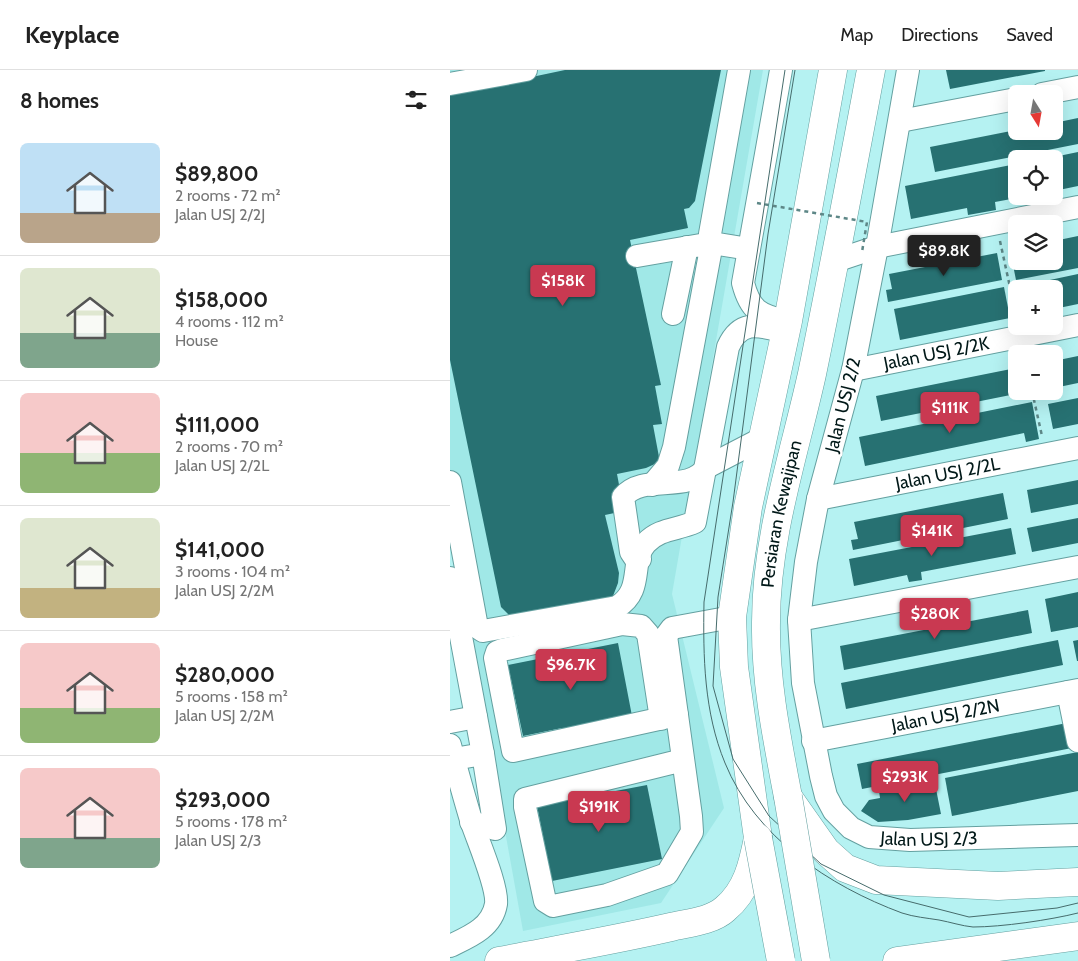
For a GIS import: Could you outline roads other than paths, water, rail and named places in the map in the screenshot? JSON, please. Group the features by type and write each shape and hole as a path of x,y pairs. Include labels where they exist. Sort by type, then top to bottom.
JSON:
{"main road":[{"name":"Persiaran Kewajipan","path":"781,961 758,838 735,676 732,617 748,507 787,326 833,70"},
{"name":"Persiaran Kewajipan","path":"816,961 766,667 766,620 769,573 779,514 812,374 870,70"},
{"path":"788,797 826,851 845,868 876,880 998,886 1078,882"},
{"path":"498,961 620,939 705,919 725,910 744,884 751,870 758,838"},
{"path":"897,961 1078,936"}],"street":[{"path":"450,84 526,70"},
{"path":"652,485 668,466 674,447 712,243 711,226 739,70"},
{"path":"781,70 743,283 752,306 766,317 787,326"},
{"name":"Jalan USJ 2/2","path":"813,740 803,683 799,620 806,562 818,498 853,370 869,250 900,121 908,70"},
{"path":"1063,90 1078,87"},
{"path":"900,121 1008,101"},
{"path":"835,261 869,250 1078,207"},
{"path":"637,256 712,243 749,249"},
{"path":"673,314 687,246"},
{"name":"Jalan USJ 2/2K","path":"853,370 1078,325"},
{"path":"450,482 453,514 477,627 483,631 617,607 627,601 632,594 645,545 653,537 665,530 695,522 707,467 728,347 732,337 738,330 754,326 787,326"},
{"path":"640,559 635,558 631,552 623,497 629,490 693,479 701,475 707,467 763,438"},
{"name":"Jalan USJ 2/2L","path":"818,498 1078,448"},
{"path":"799,620 1078,567"},
{"path":"450,578 482,754 500,830 471,822"},
{"path":"669,717 666,644 668,631 672,628 732,617"},
{"path":"669,717 513,752 494,658 497,652 622,624 641,626 648,634 669,717 683,760 692,832 667,874 607,895 553,906 548,905 545,901 525,807 525,799 683,760"},
{"path":"1073,691 1078,741"},
{"name":"Jalan USJ 2/2N","path":"813,740 1073,691"},
{"path":"450,722 476,717"},
{"name":"Jalan USJ 2/3","path":"813,740 826,796 834,810 851,828 869,837 910,840 1078,835"},
{"path":"450,946 473,936 483,927 488,922 496,904 494,889 471,822 452,752 482,754"}],"tram line":[{"path":"785,70 704,602 706,684 718,744 738,790 755,814 775,836 797,856 822,873 848,889 875,902 902,913 973,927 1026,923 1078,913"},
{"path":"795,70 768,234 733,502 718,597 713,686 733,759 769,816 821,864 884,895 969,917 1057,908 1078,903"}]}
